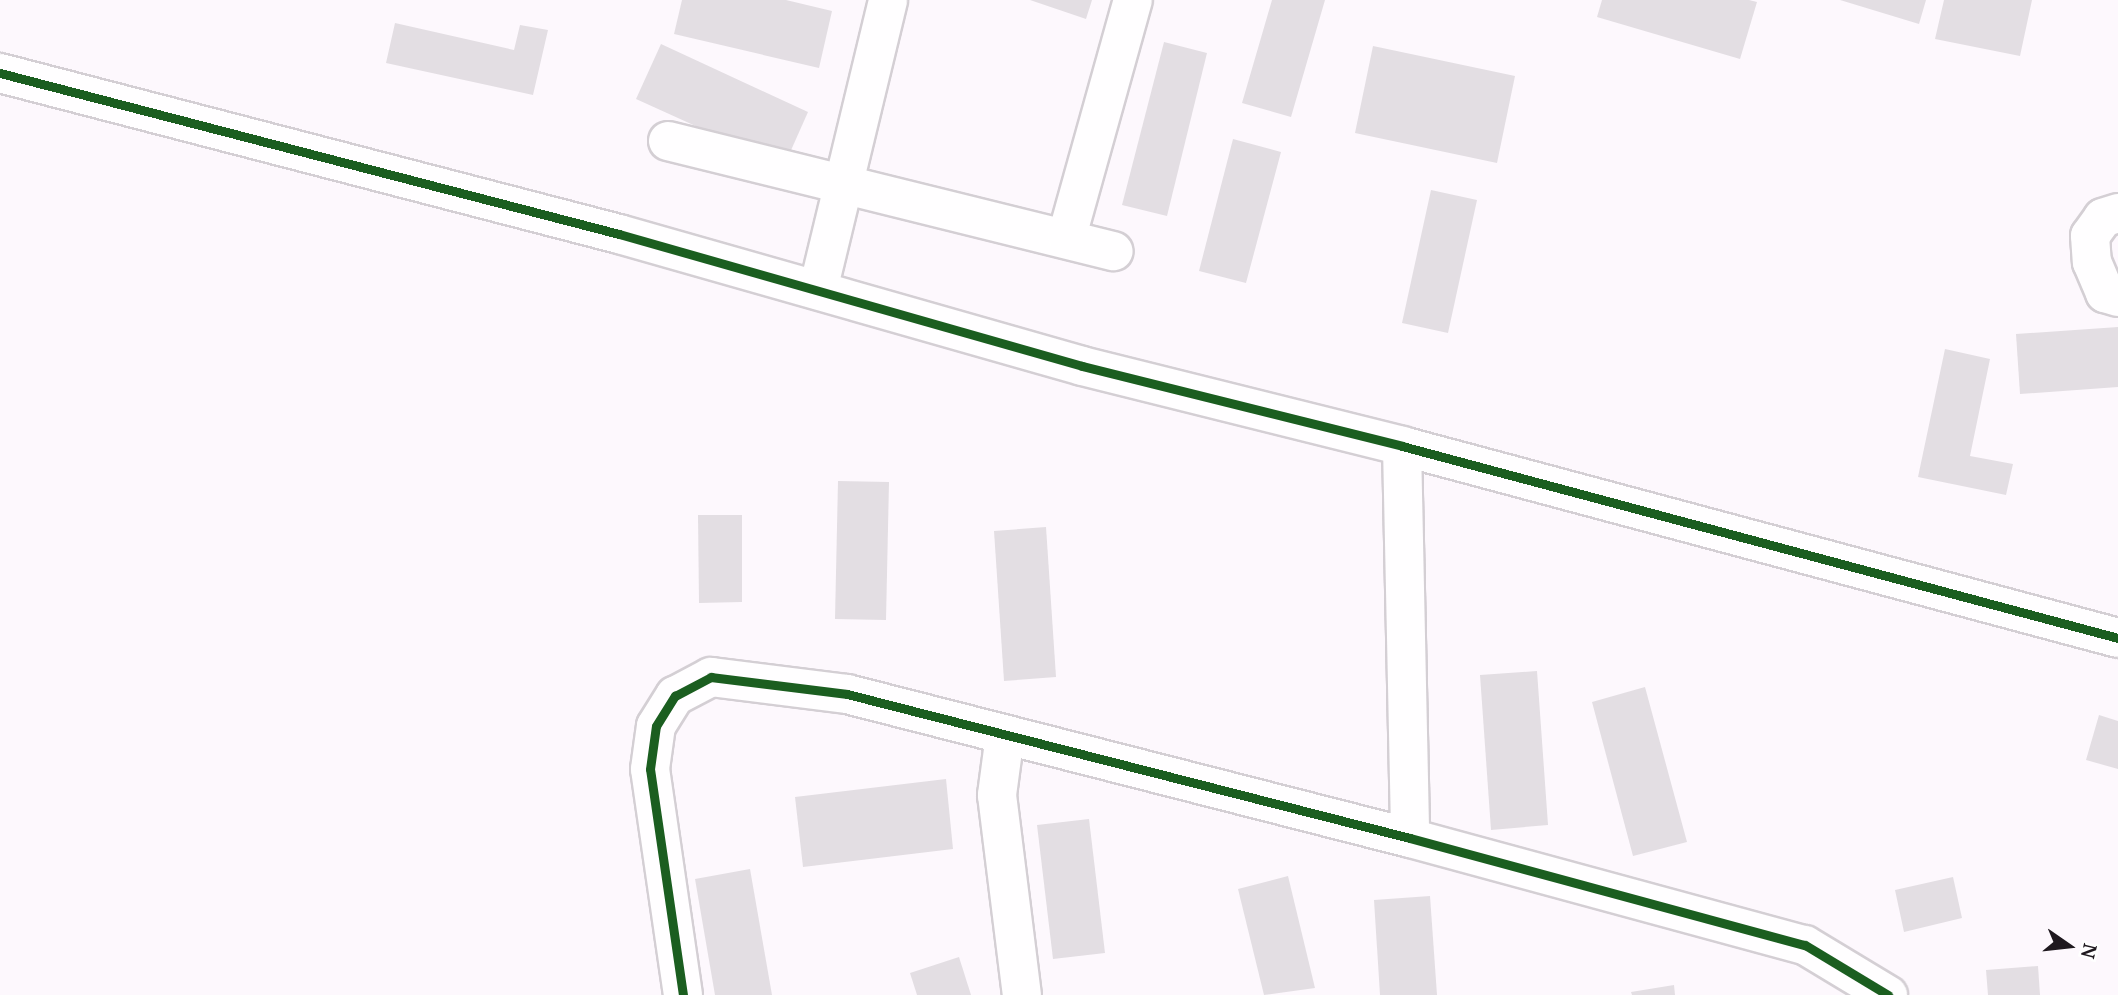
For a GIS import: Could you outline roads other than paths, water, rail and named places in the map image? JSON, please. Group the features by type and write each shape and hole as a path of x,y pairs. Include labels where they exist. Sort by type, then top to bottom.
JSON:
{"street":[{"path":"818,289 888,0"},
{"path":"1066,236 1133,0"},
{"path":"0,73 818,289 1083,366 1402,446 2118,639"},
{"path":"668,141 842,186 1066,236 1114,251"},
{"path":"2118,213 2102,218 2090,236 2092,262 2105,293 2118,297"},
{"path":"1402,446 1410,838"},
{"path":"683,995 650,768 656,726 675,696 711,677 847,694 1410,838 1805,945 1888,995"},
{"path":"1005,735 998,795 1022,995"}]}
